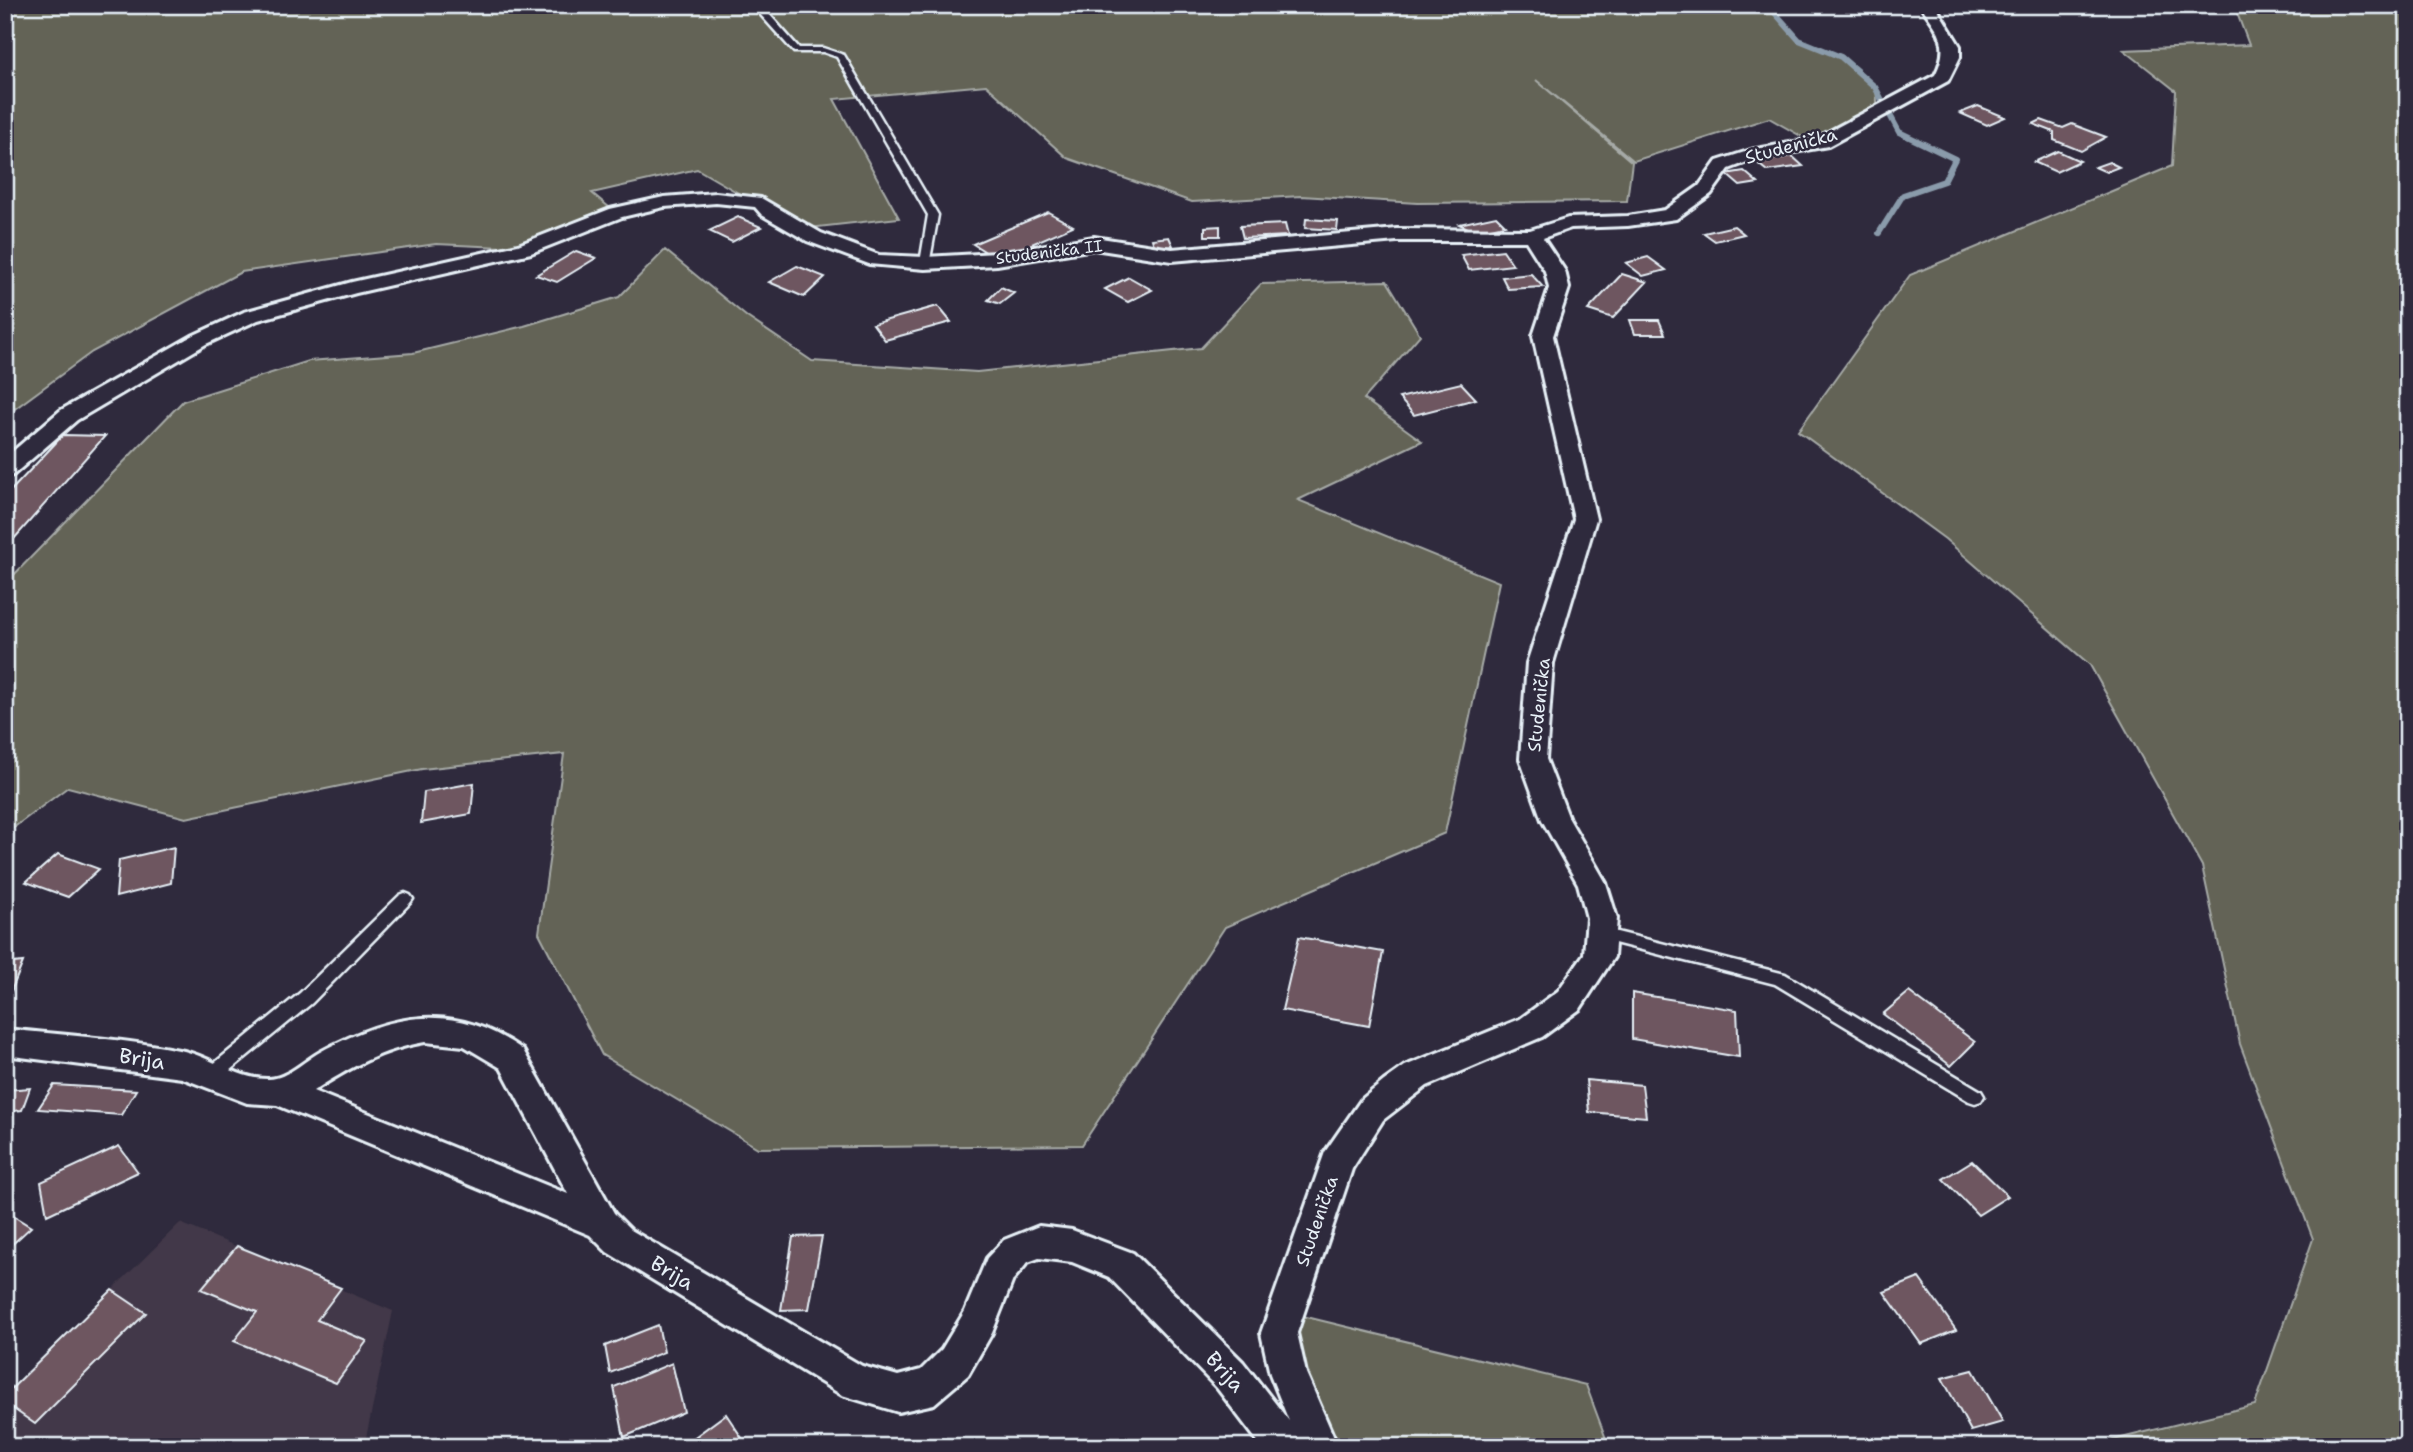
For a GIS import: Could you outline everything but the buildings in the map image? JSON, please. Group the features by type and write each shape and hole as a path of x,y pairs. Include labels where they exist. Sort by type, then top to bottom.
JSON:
{"street":[{"name":"Studenička","path":"1319,1447 1289,1374 1279,1333 1337,1163 1372,1110 1395,1091 1416,1076 1531,1028 1569,1000 1599,957 1602,918 1592,883 1556,820 1532,759 1541,663 1585,519 1543,336 1559,288 1555,271 1532,236 1568,223 1590,219 1628,221 1670,215 1705,190 1723,165 1751,155 1822,142 1942,78 1952,57 1952,46 1938,18 1927,5"},
{"name":"Studenička II","path":"5,470 69,415 199,340 251,316 352,288 524,249 615,213 664,202 716,198 761,203 768,211 814,237 876,260 925,263 997,259 1094,243 1172,255 1398,235 1532,236"},
{"name":"Brija","path":"5,1041 192,1067 255,1092 278,1091 307,1079 333,1061 398,1032 426,1027 453,1031 493,1043 512,1059 602,1224 618,1241 855,1382 898,1394 921,1391 955,1362 979,1321 999,1270 1016,1251 1039,1242 1072,1246 1121,1265 1230,1375 1286,1447"},
{"path":"278,1091 602,1224"}],"lane":[{"path":"756,5 797,50 823,50 839,55 933,215 925,263"},
{"path":"212,1075 306,998 405,899"},
{"path":"1601,934 1779,979 1975,1096"}],"shaded area":[{"path":"180,1223 393,1311 364,1447 5,1447 5,1395"}],"green space":[{"path":"5,5 1768,5 1799,40 1841,57 1876,87 1878,115 1813,143 1769,118 1634,161 1536,80 1632,162 1627,201 1417,203 1301,196 1192,202 1067,158 986,85 834,99 899,218 800,229 697,169 592,193 616,213 526,248 436,244 241,272 92,352 5,416"},
{"path":"2234,5 2408,5 2408,1447 2085,1447 2255,1405 2313,1239 2240,1044 2202,866 2090,665 1945,539 1798,431 1910,275 2172,166 2176,91 2124,50 2249,45"},
{"path":"665,250 747,317 812,361 977,372 1201,348 1261,284 1387,281 1420,335 1364,399 1422,441 1298,500 1499,582 1445,833 1225,927 1082,1145 758,1148 602,1055 539,933 564,754 422,769 186,818 68,787 5,834 5,584 183,401 309,361 413,353 524,326 619,297"},
{"path":"1286,1312 1586,1385 1609,1447 1328,1447"}],"waterway":[{"path":"1768,5 1799,40 1841,57 1875,87 1899,132 1955,159 1944,181 1903,195 1879,233"}]}
